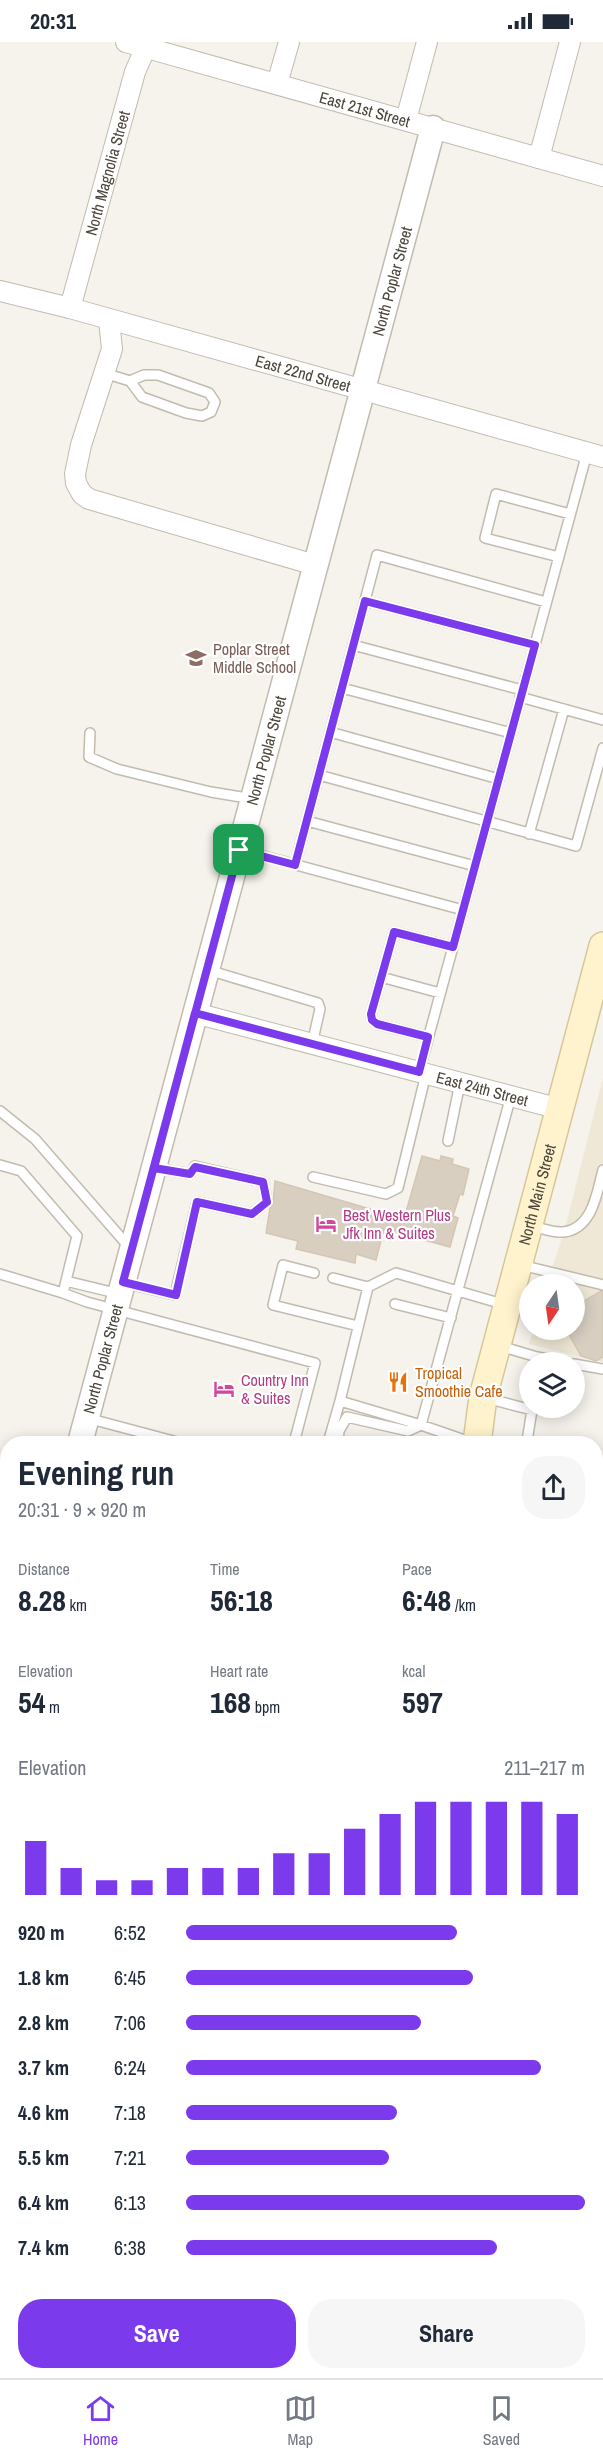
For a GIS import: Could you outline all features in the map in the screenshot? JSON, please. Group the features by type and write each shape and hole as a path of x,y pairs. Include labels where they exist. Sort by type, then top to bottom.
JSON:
{"main road":[{"name":"North Main Street","path":"478,1436 483,1397 560,1109 591,1006 603,946"}],"street":[{"name":"East 21st Street","path":"126,42 147,45 603,176"},
{"path":"277,84 289,42"},
{"path":"406,120 427,42"},
{"path":"540,158 570,42"},
{"name":"North Magnolia Street","path":"70,308 135,72 147,45"},
{"name":"North Poplar Street","path":"82,1436 433,128"},
{"name":"East 22nd Street","path":"0,291 70,308 595,455"},
{"path":"109,320 112,349 75,474 76,483 82,494 89,499 315,565"},
{"name":"East 24th Street","path":"195,1013 560,1109"}],"lane":[{"path":"104,373 130,381 142,397 186,413 202,416 211,412 215,402 209,393 158,375 144,375 130,381"},
{"path":"313,1177 386,1194 398,1188 423,1073 428,1037 570,514 595,455"},
{"path":"559,557 485,538 496,494 570,514"},
{"path":"295,865 377,555 546,602"},
{"path":"365,601 535,645"},
{"path":"353,645 603,720"},
{"path":"342,688 511,733"},
{"path":"530,834 564,709"},
{"path":"330,732 499,779"},
{"path":"90,733 89,757 117,769 211,792 253,799"},
{"path":"319,775 576,846 603,748"},
{"path":"307,822 475,866"},
{"path":"239,850 463,910"},
{"path":"428,1037 377,1024 372,1020 371,1014 381,976 394,932 453,947"},
{"path":"207,970 318,1003 321,1009 312,1044"},
{"path":"381,976 440,993"},
{"path":"448,1141 460,1083"},
{"path":"339,1436 347,1417 408,1431 421,1425 511,1096"},
{"path":"0,1111 35,1139 132,1250"},
{"path":"0,1165 21,1171 77,1236 63,1293"},
{"path":"0,1274 63,1293 176,1295 197,1202 252,1214 267,1202 263,1182 195,1167 190,1174 154,1168"},
{"path":"528,1225 558,1232 571,1230 579,1225 593,1208 603,1170"},
{"path":"519,1264 603,1285"},
{"path":"314,1273 283,1265 273,1305 358,1326"},
{"path":"333,1278 368,1287 396,1273 508,1305"},
{"path":"66,1281 120,1295 315,1364 296,1436"},
{"path":"330,1436 368,1287"},
{"path":"395,1304 451,1318"},
{"path":"497,1346 522,1352"},
{"path":"585,1366 603,1369"},
{"path":"483,1397 532,1410 530,1436"},
{"path":"340,1401 421,1425 449,1436"},
{"path":"87,1418 155,1436"},
{"path":"435,1436 436,1432"}],"shaded area":[{"path":"603,1078 603,1362 585,1358 585,1352 562,1352 529,1344 530,1340 585,1340 585,1274 550,1274 564,1232"}],"building":[{"path":"422,1156 440,1161 441,1156 453,1159 452,1164 469,1169 463,1195 460,1194 453,1216 458,1218 450,1247 384,1229 376,1260 356,1254 355,1263 296,1249 298,1241 266,1233 270,1208 273,1204 275,1181 404,1219"},
{"path":"603,1292 603,1357 596,1361 585,1357 585,1352 579,1352 572,1340 585,1340 585,1300"}],"place":[{"name":"Poplar Street Middle School","path":"196,658"},
{"name":"Best Western Plus Jfk Inn & Suites","path":"326,1224"},
{"name":"Tropical Smoothie Cafe","path":"398,1382"},
{"name":"Country Inn & Suites","path":"224,1389"}],"route":[{"path":"239,850 195,1013 123,1282 176,1295 197,1202 252,1214 267,1202 263,1182 195,1167 190,1174 154,1168 195,1013 419,1072 428,1037 377,1024 372,1020 371,1014 394,932 453,947 535,645 365,601 295,865 239,850"}]}
